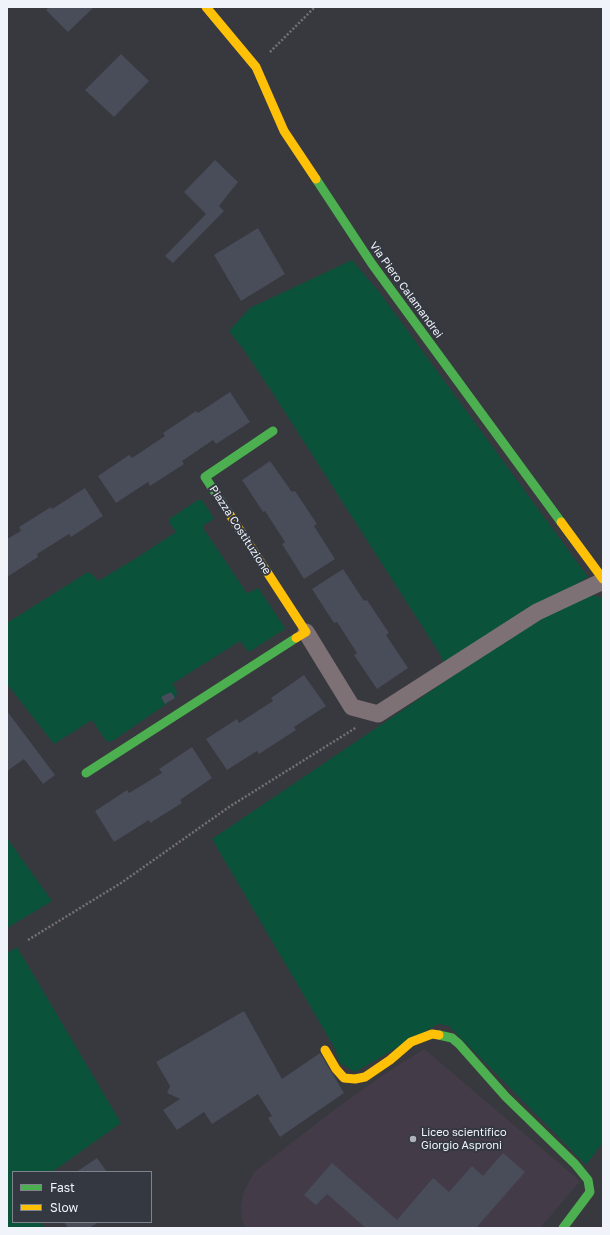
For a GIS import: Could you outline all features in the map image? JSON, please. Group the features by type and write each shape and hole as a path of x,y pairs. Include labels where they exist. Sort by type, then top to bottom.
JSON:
{"street":[{"name":"Via Piero Calamandrei","path":"206,7 256,67 284,131 372,264 603,580"},
{"name":"Piazza Costituzione","path":"273,431 205,477 306,632 352,707 378,714"},
{"path":"378,714 537,612 603,580"},
{"path":"86,773 306,632"},
{"path":"325,1050 336,1069 344,1078 355,1079 365,1077 390,1060 411,1042 432,1034 452,1038 506,1097 575,1164 588,1180 590,1192 563,1228"}],"path":[{"path":"256,67 315,7"},
{"path":"28,940 121,883 229,807 378,714"}],"shaded area":[{"name":"Liceo scientifico Giorgio Asproni","path":"424,1049 580,1181 540,1228 246,1228 242,1221 241,1205 244,1191 254,1172 338,1107 380,1077"}],"green space":[{"path":"352,260 380,293 588,577 444,663 438,651 272,392 244,350 229,331 250,308"},
{"path":"198,500 202,500 214,518 204,525 203,528 246,592 249,593 258,588 285,629 249,652 240,641 172,684 176,689 177,694 175,698 114,740 107,742 92,720 54,744 7,684 7,623 88,572 98,581 138,557 176,532 169,522 169,519"},
{"path":"592,595 603,598 603,1142 586,1165 449,1026 438,1024 355,1072 340,1063 333,1045 212,839 527,626 561,607"},
{"path":"7,838 52,901 7,928"},
{"path":"17,947 121,1123 53,1171 12,1171 12,1223 42,1223 45,1228 7,1228 7,953"}],"building":[{"path":"49,7 93,8 68,32 46,10"},
{"path":"121,54 149,81 114,117 85,90"},
{"path":"215,160 238,182 219,206 224,211 173,263 165,256 206,214 184,192"},
{"path":"258,228 285,274 241,301 214,255"},
{"path":"230,392 250,422 216,444 213,440 182,461 184,464 150,486 148,482 116,503 98,476 129,455 132,458 165,436 163,433 196,411 198,413"},
{"path":"270,461 292,492 295,491 317,524 314,526 335,559 304,579 282,544 285,542 265,511 263,512 242,480"},
{"path":"85,488 103,516 71,537 69,534 37,554 38,557 7,577 7,539 21,531 19,527 51,507 52,509"},
{"path":"343,569 364,601 367,600 389,633 386,635 408,668 377,689 354,655 357,653 337,622 334,623 312,589"},
{"path":"304,675 326,706 294,727 296,730 259,754 257,751 227,770 206,739 237,719 239,723 273,701 271,698"},
{"path":"171,692 175,698 165,704 161,697"},
{"path":"7,711 55,775 43,784 24,759 7,771"},
{"path":"192,747 212,778 180,800 182,803 150,823 149,820 114,842 95,811 127,790 129,793 162,773 159,769"},
{"path":"244,1011 282,1079 320,1053 344,1093 280,1137 268,1118 272,1116 258,1094 212,1124 204,1112 177,1130 163,1110 180,1099 167,1093 170,1086 156,1062"},
{"path":"503,1153 525,1172 476,1228 366,1228 327,1194 316,1205 304,1195 332,1163 397,1220 433,1178 449,1192 472,1166 483,1176"},
{"path":"97,1158 106,1171 78,1171"},
{"path":"65,1223 97,1223 89,1228 68,1228"}],"traffic: fast":[{"path":"316,179 372,264 561,522"},
{"path":"230,515 205,477 273,431"},
{"path":"86,773 296,638"},
{"path":"439,1035 452,1038 459,1044 506,1097 575,1164 588,1180 590,1192 563,1228"}],"traffic: slow":[{"path":"206,7 256,67 284,131 316,179"},
{"path":"230,515 306,632 296,638"},
{"path":"561,522 603,579"},
{"path":"325,1050 336,1069 344,1078 355,1079 365,1077 390,1060 411,1042 432,1034 439,1035"}],"place":[{"name":"Liceo scientifico Giorgio Asproni","path":"413,1139"}]}
